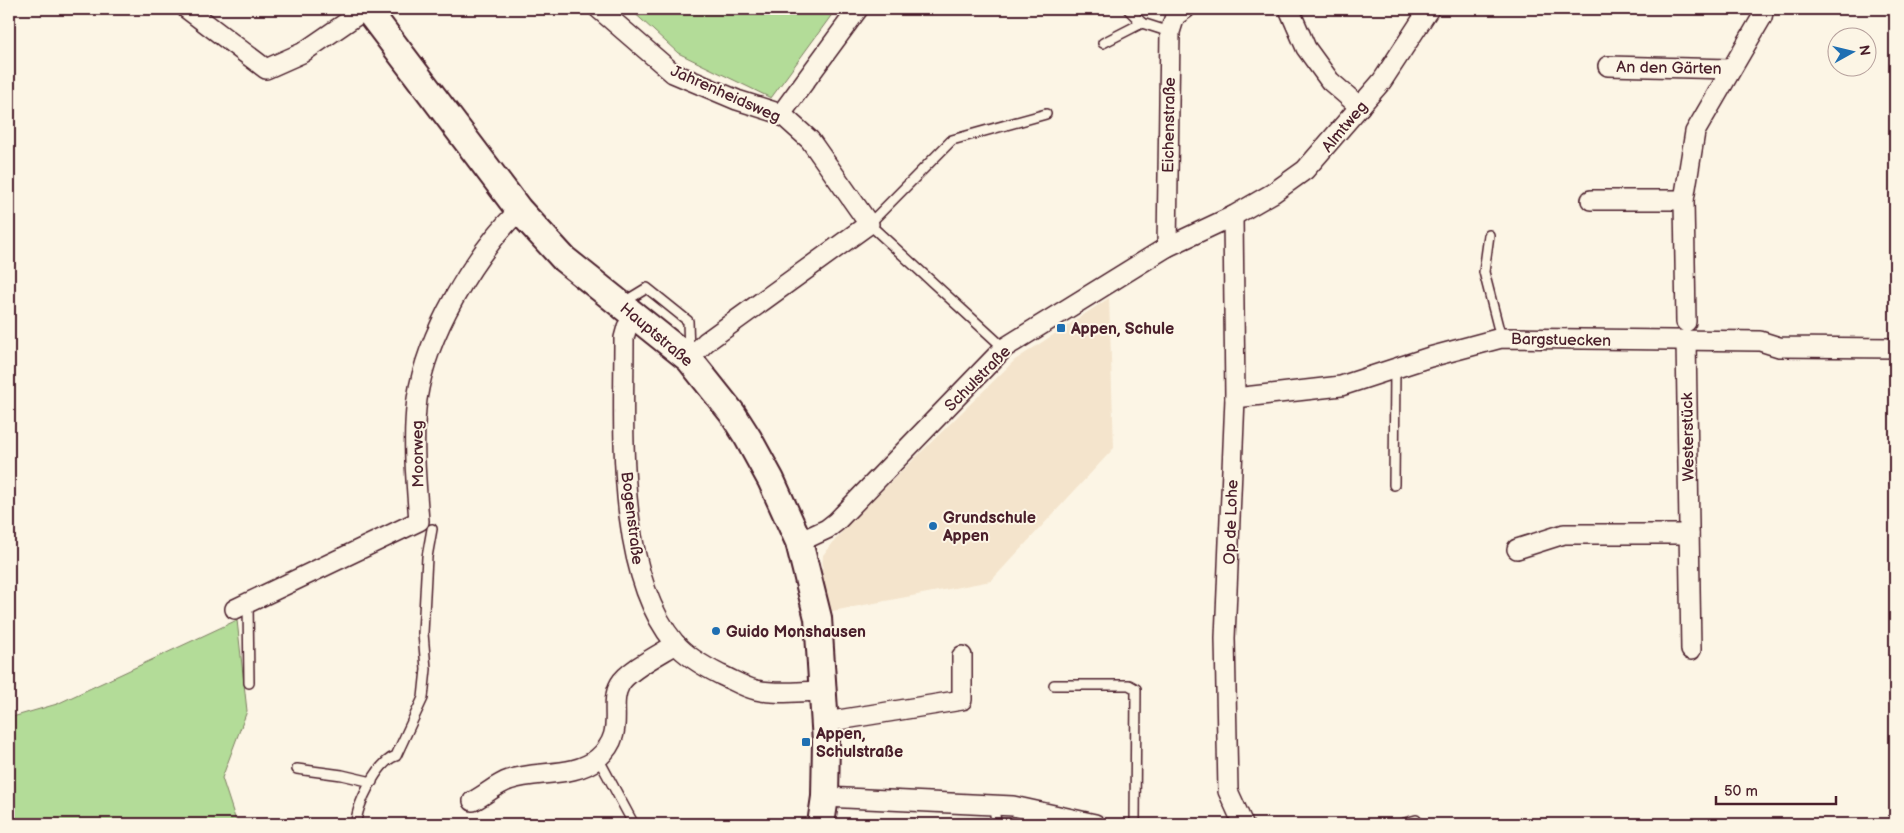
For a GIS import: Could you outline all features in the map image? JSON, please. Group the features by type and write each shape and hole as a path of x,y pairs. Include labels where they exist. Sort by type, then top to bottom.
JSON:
{"main road":[{"name":"Hauptstraße","path":"373,11 519,210 564,259 689,359 732,412 748,438 771,480 799,542 818,618 826,722 825,797 821,824"}],"street":[{"path":"187,9 266,69 302,53 373,11"},
{"name":"Jahrenheidsweg","path":"598,9 673,73 737,100 781,114 810,140 869,224"},
{"path":"781,114 858,9"},
{"name":"Eichenstraße","path":"1167,247 1170,32 1175,16 1185,9"},
{"path":"1289,9 1306,48 1330,81 1360,107"},
{"name":"Almtweg","path":"1233,216 1273,193 1304,170 1382,81 1429,9"},
{"name":"An den Gärten","path":"1686,331 1684,200 1695,132 1763,13"},
{"name":"An den Gärten","path":"1608,66 1731,68"},
{"path":"1591,200 1684,200"},
{"name":"Moorweg","path":"242,606 419,522 415,422 418,398 431,349 453,300 471,270 495,237 519,210"},
{"name":"Schulstraße","path":"799,542 827,529 836,522 1004,348 1167,247 1233,216"},
{"name":"Op de Lohe","path":"1233,216 1235,398 1225,638 1228,791 1243,824"},
{"path":"689,359 706,342 869,224"},
{"name":"Bogenstraße","path":"628,309 624,338 625,456 633,546 638,568 651,603 676,644 708,668 755,690 787,693 824,690"},
{"name":"Bargstuecken","path":"1235,398 1341,386 1501,338 1686,331 1760,341 1779,347 1895,348"},
{"name":"Westerstück","path":"1686,331 1691,650"},
{"path":"1516,549 1564,534 1689,534"},
{"path":"474,801 509,780 582,766 598,758 613,739 617,715 618,690 622,680 676,644"},
{"path":"826,722 962,700 962,656"},
{"path":"825,797 994,804 1012,806 1095,824"}],"lane":[{"path":"1128,9 1142,23 1170,32"},
{"path":"1102,43 1142,23"},
{"path":"1004,348 869,224 952,140 1046,114"},
{"path":"1489,235 1484,272 1501,338"},
{"path":"1394,485 1396,368"},
{"path":"356,824 360,805 372,782 382,764 396,756 423,698 426,669 423,633 427,558 432,529"},
{"path":"242,606 249,683"},
{"path":"1054,684 1130,685 1136,689 1135,824"},
{"path":"598,758 632,821"},
{"path":"297,769 342,775 372,782"},
{"path":"994,804 996,824"},
{"path":"1401,824 1416,820"}],"shaded area":[{"path":"1109,298 1114,448 991,581 827,612 822,572 823,555 850,522 1015,360"}],"green space":[{"path":"630,9 836,9 771,98 678,53"},
{"path":"237,620 247,711 222,778 237,824 9,824 9,718 57,704"}],"place":[{"name":"Appen, Schule","path":"1061,328"},
{"name":"Grundschule Appen","path":"933,526"},
{"name":"Guido Monshausen","path":"716,631"},
{"name":"Appen, Schulstraße","path":"806,742"}]}
